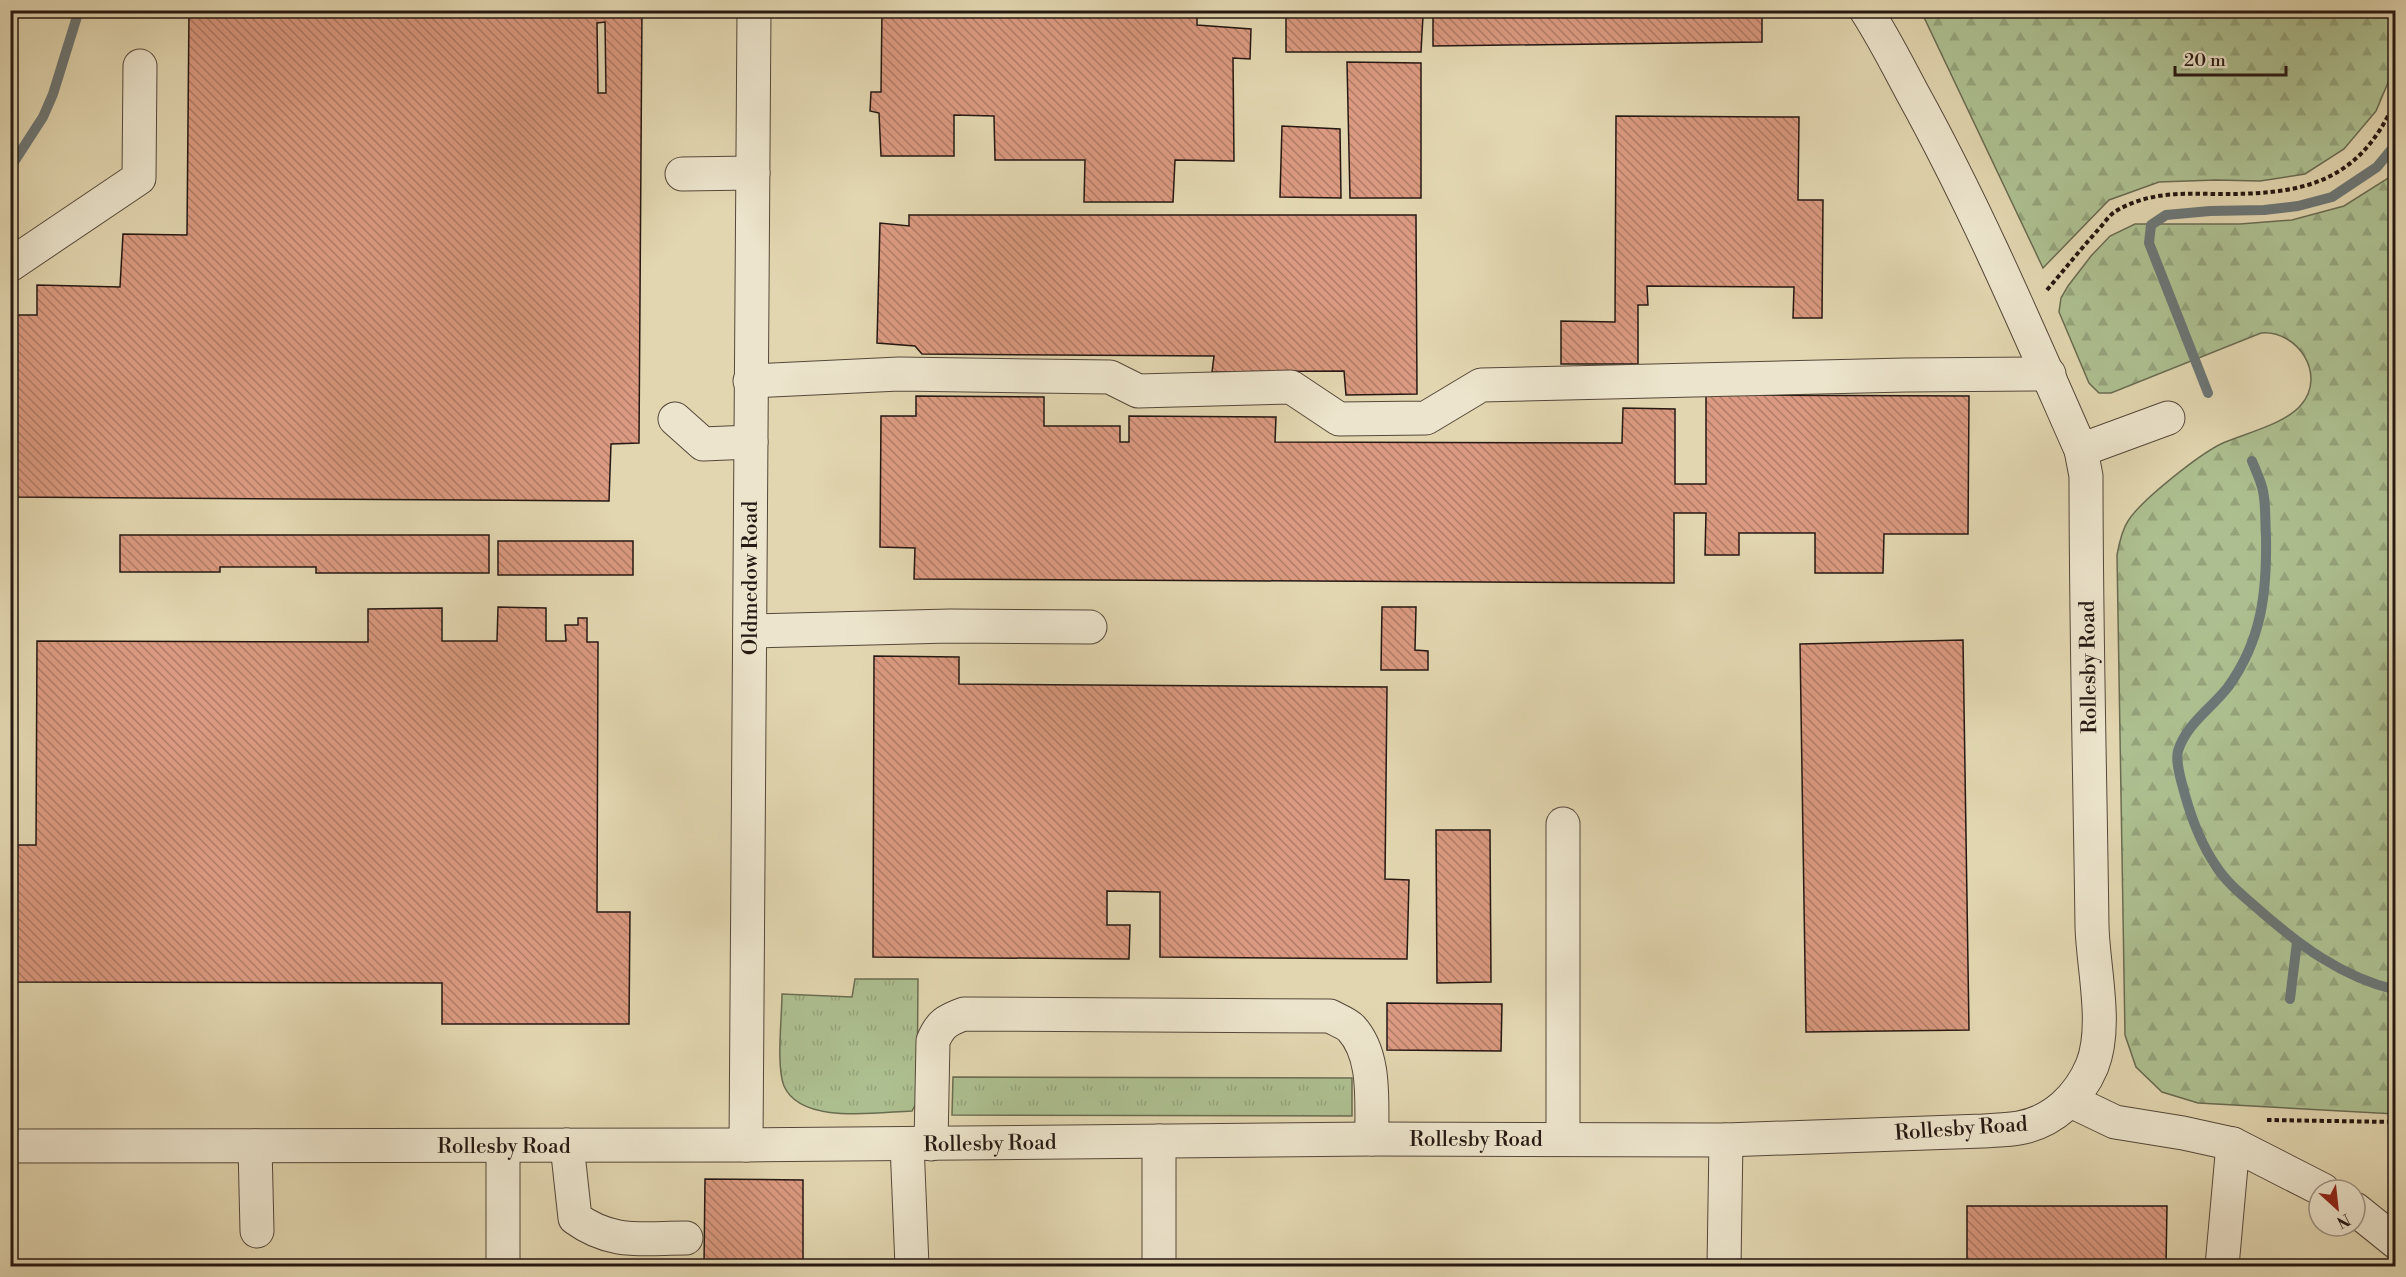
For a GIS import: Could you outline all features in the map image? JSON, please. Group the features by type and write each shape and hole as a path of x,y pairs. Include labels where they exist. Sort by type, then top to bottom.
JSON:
{"street":[{"name":"Oldmedow Road","path":"746,1145 754,10"},
{"name":"Rollesby Road","path":"10,1146 746,1145 1372,1139 1726,1140 2020,1128 2047,1119 2071,1101 2093,1064 2099,1029 2092,933 2086,476 2081,450 2025,319 1953,167 1882,35 1866,10"},
{"path":"10,265 139,178 140,66"},
{"path":"682,174 753,173"},
{"path":"750,381 899,374 1110,377 1138,391 1291,387 1339,419 1426,418 1481,385 2049,374"},
{"path":"2081,450 2168,418"},
{"path":"675,419 703,444 751,442"},
{"path":"750,631 950,626 1090,627"},
{"path":"1563,824 1563,1139"},
{"path":"912,1266 919,1144 933,1041 943,1023 963,1014 1330,1016 1349,1026 1362,1043 1370,1078 1372,1139"},
{"path":"2071,1101 2115,1122 2233,1144 2307,1182"},
{"path":"1724,1266 1726,1140"},
{"path":"1159,1141 1159,1266"},
{"path":"2222,1266 2233,1144"},
{"path":"567,1145 575,1218 591,1229 612,1237 686,1238"},
{"path":"255,1146 257,1232"},
{"path":"503,1146 503,1266"},
{"path":"2367,1219 2396,1242"}],"path":[{"path":"2025,319 2071,260 2115,212 2152,196 2273,193 2317,184 2344,167 2370,145 2396,99"},
{"path":"2266,1120 2396,1122"}],"green space":[{"path":"1921,11 2395,11 2395,66 2376,111 2344,149 2305,174 2260,181 2159,182 2109,200 2043,268"},
{"path":"2395,170 2395,1114 2198,1103 2162,1092 2136,1067 2125,1035 2117,555 2122,533 2128,521 2145,501 2172,478 2213,448 2275,423 2294,412 2308,393 2311,381 2310,368 2305,357 2287,339 2274,334 2261,333 2111,393 2099,393 2089,383 2059,312 2061,298 2091,256 2110,236 2135,224 2240,224 2292,220 2344,206 2390,177"},
{"path":"855,979 918,979 917,1102 912,1111 842,1114 823,1111 806,1106 793,1098 784,1086 780,1066 782,994 852,997"},
{"path":"953,1077 1352,1078 1352,1116 952,1115"}],"building":[{"path":"189,10 598,10 598,15 606,15 606,10 642,10 639,443 611,444 609,501 10,497 10,315 37,315 37,285 120,287 123,234 187,235","holes":["605,22 606,93 598,93 597,23"]},
{"path":"882,10 1197,10 1197,25 1251,29 1250,59 1233,58 1234,161 1175,160 1173,202 1084,202 1085,160 995,160 994,116 954,115 954,156 881,156 879,113 870,111 871,92 881,92"},
{"path":"1286,10 1762,10 1762,42 1433,46 1433,17 1423,16 1421,52 1286,52"},
{"path":"1347,62 1421,63 1421,198 1350,198"},
{"path":"1616,116 1799,117 1798,200 1823,200 1822,318 1793,318 1794,287 1647,286 1648,305 1638,305 1638,364 1561,364 1561,321 1615,322"},
{"path":"1282,126 1340,129 1341,198 1280,197"},
{"path":"909,215 1416,215 1417,394 1346,395 1344,371 1212,372 1214,356 922,354 915,346 877,343 880,223 909,226"},
{"path":"1706,395 1969,396 1968,534 1884,534 1883,573 1815,573 1815,533 1739,533 1739,555 1705,555 1706,513 1674,513 1674,583 914,579 915,548 880,547 881,416 916,416 916,396 1044,397 1044,426 1120,426 1120,442 1129,442 1129,416 1276,417 1275,442 1622,443 1623,408 1675,409 1675,484 1706,484"},
{"path":"120,535 489,535 489,573 316,573 316,567 220,567 220,572 120,572"},
{"path":"498,541 633,541 633,575 498,575"},
{"path":"498,607 546,608 546,641 566,641 565,625 578,625 578,618 587,618 587,642 598,642 597,912 630,912 629,1024 442,1024 442,983 10,982 10,845 36,845 37,641 368,642 368,609 442,608 442,641 497,641"},
{"path":"1382,607 1416,607 1415,650 1428,651 1428,670 1381,670"},
{"path":"1963,640 1969,1030 1806,1032 1800,644"},
{"path":"874,656 959,657 959,684 1387,687 1385,879 1409,880 1407,959 1160,957 1160,892 1107,891 1107,925 1130,925 1129,959 873,957"},
{"path":"1436,830 1490,830 1491,982 1437,983"},
{"path":"1387,1003 1502,1004 1501,1051 1387,1050"},
{"path":"705,1179 803,1180 803,1266 704,1266"},
{"path":"1967,1206 2167,1206 2166,1266 1967,1266"}],"waterway":[{"path":"10,168 43,117 53,94 79,10"},
{"path":"2208,393 2149,243 2151,225 2166,215 2264,210 2298,206 2332,197 2377,167 2396,144"},
{"path":"2252,461 2262,487 2265,508 2265,577 2260,615 2248,651 2228,687 2193,724 2182,741 2177,761 2179,773 2194,823 2206,849 2229,883 2288,934 2321,958 2357,977 2396,990"},
{"path":"2290,999 2297,942"}]}
